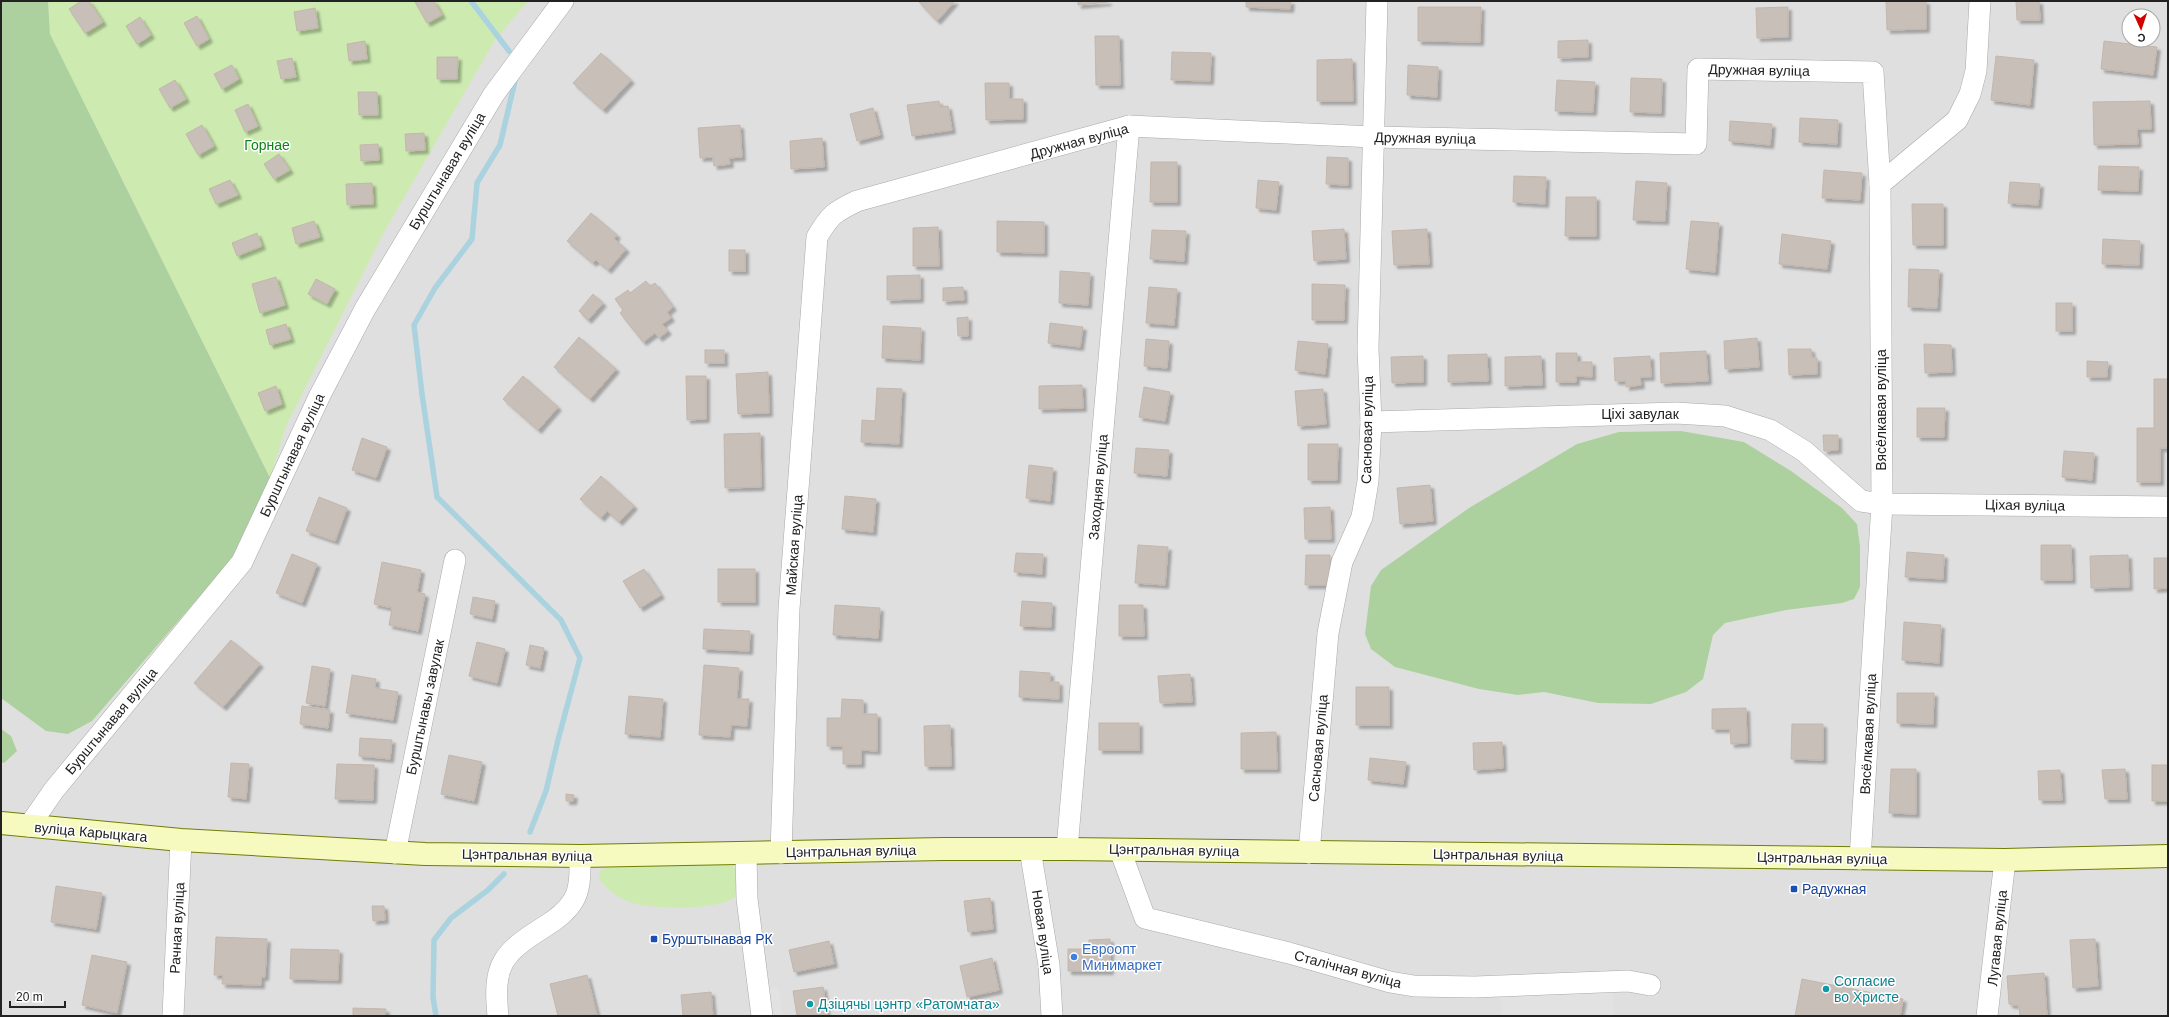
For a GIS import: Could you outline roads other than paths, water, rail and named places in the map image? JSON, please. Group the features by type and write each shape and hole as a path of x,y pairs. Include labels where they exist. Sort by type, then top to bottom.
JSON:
{"street":[{"name":"Бурштынавая вуліца","path":"29,826 54,790 242,562 320,395 364,309 494,94 563,1"},
{"name":"Сасновая вуліца","path":"1309,853 1328,633 1342,562 1362,517 1368,481 1371,422 1368,348 1378,1"},
{"path":"1880,184 1957,120 1970,94 1976,71 1980,1"},
{"name":"Дружная вуліца","path":"817,237 826,221 837,210 857,201 1129,126 1374,137 1696,144 1698,68 1873,72 1880,184"},
{"name":"Заходняя вуліца","path":"1067,849 1129,126"},
{"name":"Вясёлкавая вуліца","path":"1860,859 1882,504 1880,184"},
{"name":"Майская вуліца","path":"781,853 789,609 817,237"},
{"name":"Ціхі завулак","path":"1371,422 1676,413 1725,416 1770,430 1804,451 1861,501 1882,504"},
{"name":"Ціхая вуліца","path":"1882,504 2168,507"},
{"name":"Бурштынавы завулак","path":"395,853 455,560"},
{"name":"вуліца Карыцкага","path":"1,823 181,840"},
{"name":"Цэнтральная вуліца","path":"181,840 395,853 580,856 1030,849 2005,860 2168,856"},
{"name":"Рачная вуліца","path":"173,1016 181,840"},
{"name":"Новая вуліца","path":"1030,849 1049,965 1052,1016"},
{"name":"Сталічная вуліца","path":"1120,850 1145,918 1289,953 1390,982 1437,987 1628,981 1650,985"},
{"path":"746,854 747,899 762,1016"},
{"path":"498,1016 496,992 497,976 501,964 512,949 554,920 574,901 580,880 580,856"},
{"name":"Лугавая вуліца","path":"1987,1016 2005,860"}],"waterway":[{"path":"471,1 509,51"},
{"path":"515,81 500,145 477,183 472,239 435,288 414,325 422,394 437,497 561,620 580,658 546,791 530,832"},
{"path":"436,1016 433,997 434,940 451,918 488,890 504,874"}],"place":[{"name":"Радужная","path":"1794,889"},
{"name":"Бурштынавая РК","path":"654,939"},
{"name":"Евроопт Минимаркет","path":"1074,957"},
{"name":"Согласие во Христе","path":"1826,989"},
{"name":"Дзіцячы цэнтр «Ратомчата»","path":"810,1004"}],"park label":[{"name":"Горнае","path":"267,145"}]}
